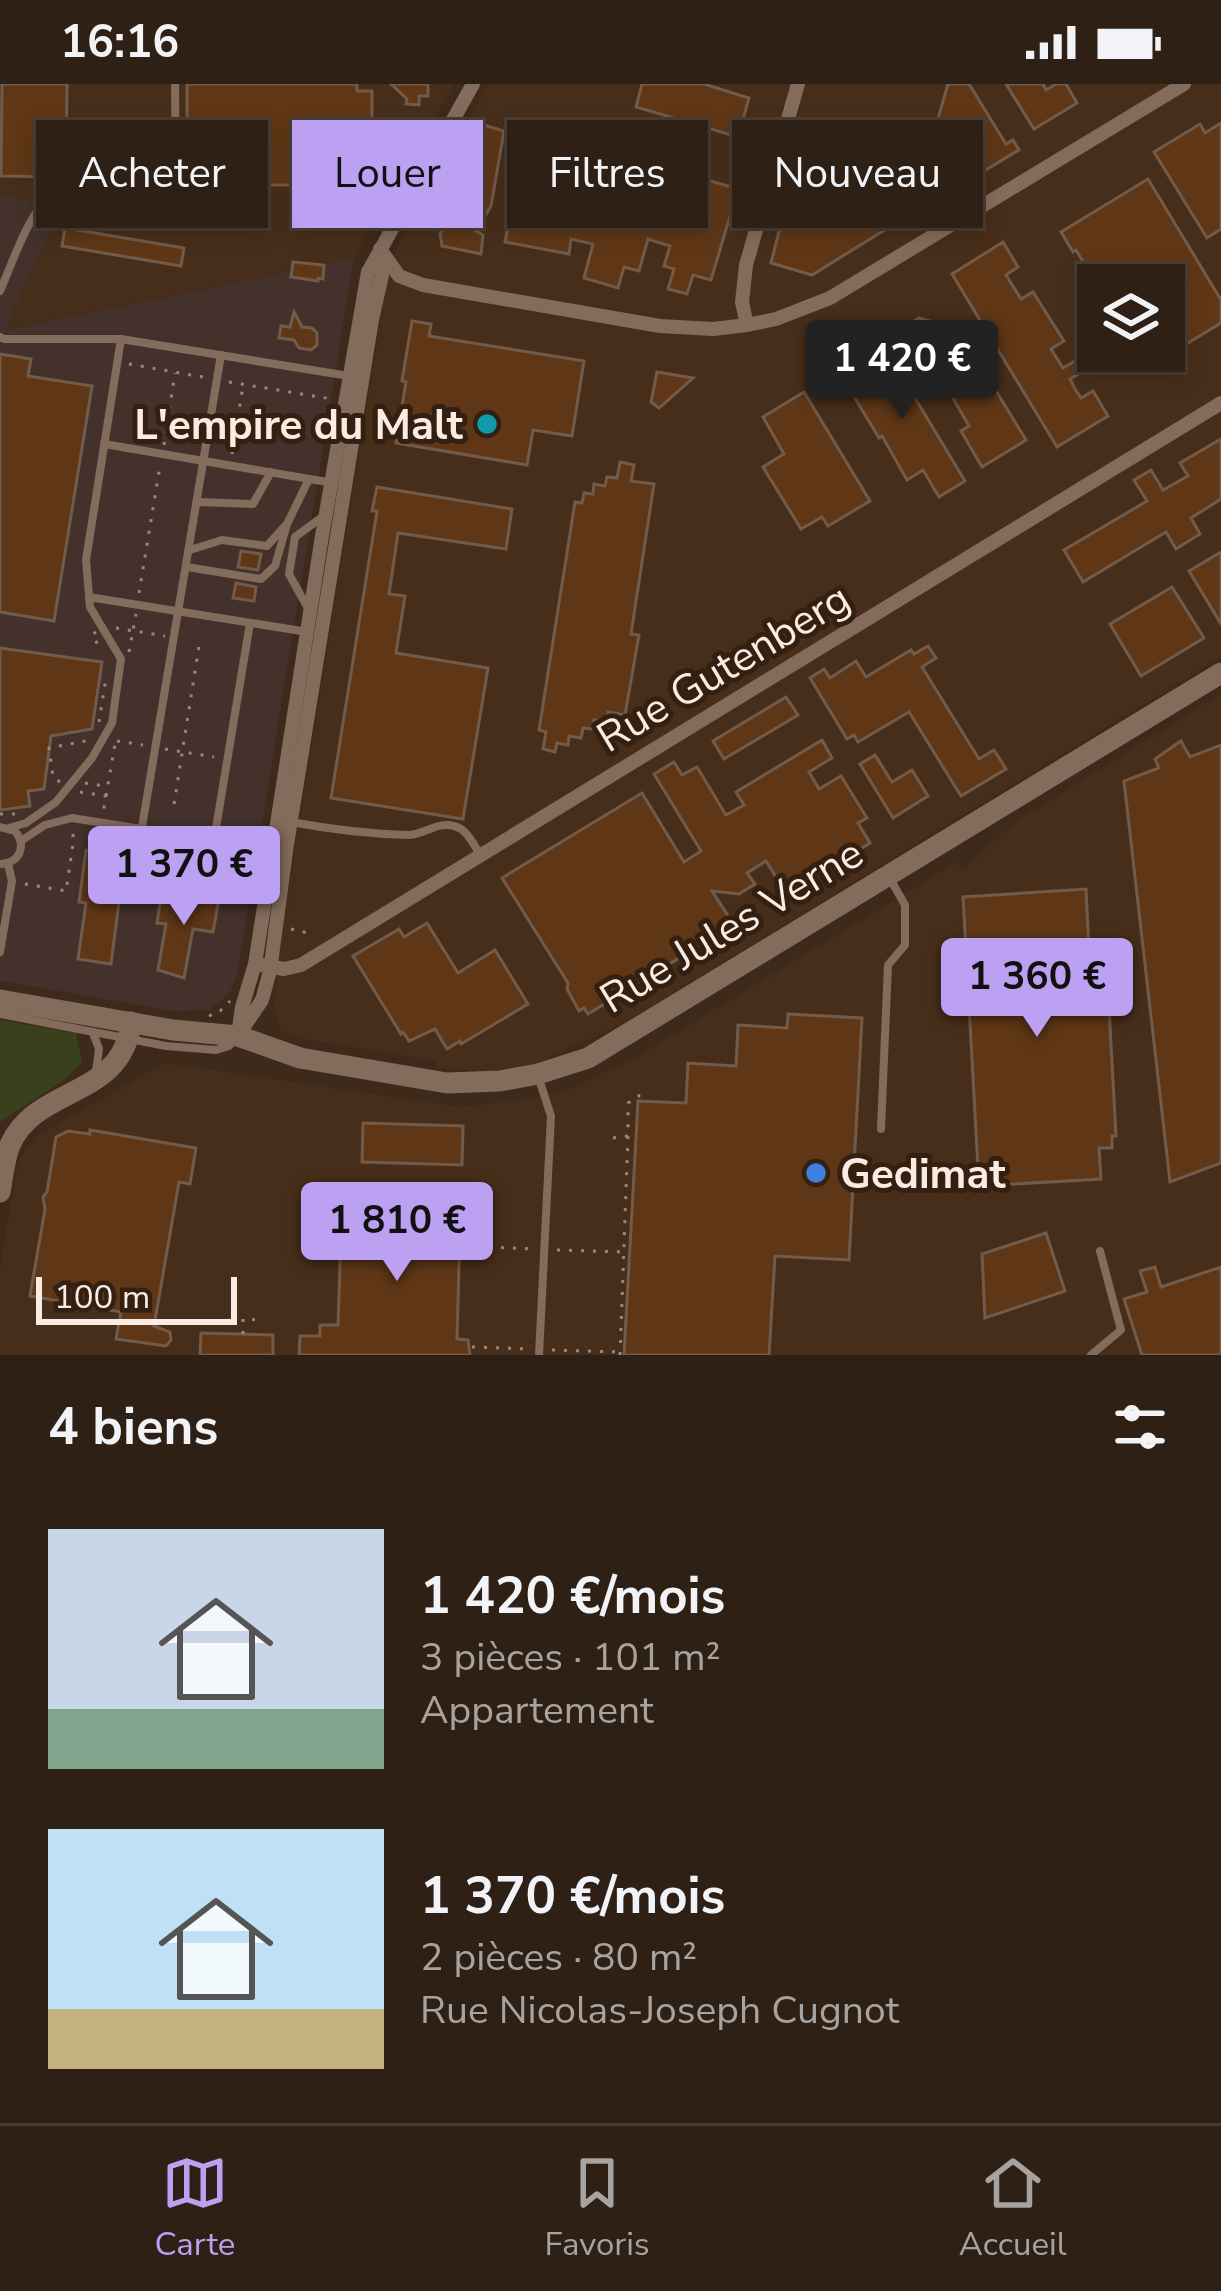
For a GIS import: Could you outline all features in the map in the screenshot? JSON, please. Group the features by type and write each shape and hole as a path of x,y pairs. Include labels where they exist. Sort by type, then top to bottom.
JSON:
{"main road":[{"name":"Rue Jules Verne","path":"0,1000 130,1030 238,1036 300,1058 447,1083 538,1074 588,1058 1221,673"},
{"path":"0,1192 5,1142 42,1111 111,1070 127,1047 130,1030"}],"street":[{"path":"238,1036 262,1000 279,850 356,377 368,272 473,84"},
{"path":"747,325 742,302 746,265 798,84"},
{"path":"380,284 423,285 660,326 713,329 776,319 830,298 1184,84"},
{"path":"315,633 311,614 327,514 339,484 346,401 380,284 380,249"},
{"path":"380,249 399,276 423,285"},
{"name":"Rue Gutenberg","path":"263,966 284,969 301,964 1221,403"},
{"path":"263,966 274,926 279,850"}],"lane":[{"path":"0,291 35,215 52,195 176,194 176,84"},
{"path":"0,337 122,339 356,377"},
{"path":"4,828 26,824 56,802 92,758 112,723 121,659 90,607 86,560 122,339"},
{"path":"142,827 220,355"},
{"path":"104,444 339,484"},
{"path":"197,502 253,504 271,472"},
{"path":"187,567 262,579 275,566 286,524 309,479"},
{"path":"311,614 289,574 295,537 327,514"},
{"path":"190,550 222,540 267,546 286,524"},
{"path":"89,597 315,633"},
{"path":"214,840 250,623"},
{"path":"21,842 45,825 73,818 279,850"},
{"path":"284,820 415,836 438,825 456,826 480,854"},
{"path":"0,952 12,881 4,864 20,854 21,842 15,831 4,828"},
{"path":"881,1129 888,964 905,945 905,905 888,876"},
{"name":"Rue Jules Verne","path":"0,1014 93,1031 130,1030"},
{"path":"93,1031 99,1048 94,1081"},
{"path":"538,1074 551,1116 539,1355"},
{"path":"1091,1355 1121,1330 1100,1251"}],"path":[{"path":"116,369 128,364 346,401"},
{"path":"128,660 175,373"},
{"path":"230,465 243,385"},
{"path":"100,648 92,635 103,628 175,638"},
{"path":"174,804 200,640"},
{"path":"85,752 97,739 106,680"},
{"path":"101,823 118,724"},
{"path":"97,739 49,748 53,777 72,791 106,796"},
{"path":"0,814 22,814"},
{"path":"12,881 66,891 73,818"},
{"path":"274,926 308,933"},
{"path":"207,1017 234,997"},
{"path":"602,1352 620,1354 628,1103 639,1096 637,1087"},
{"path":"614,1138 628,1136"},
{"path":"608,1252 625,1252"},
{"path":"243,1334 243,1319 262,1320"}],"shaded area":[{"path":"0,84 454,84 433,120 292,120 292,228 371,228 354,258 4,330 53,228 268,228 268,120 36,120 36,202 0,195"},
{"path":"488,84 1221,84 1221,657 624,1023 537,1063 488,1072 437,1068 435,1061 281,1031 274,1009 281,933 387,280 408,228 483,228 483,120 468,120"},
{"path":"0,195 36,201 36,228 54,228 6,330 354,258 237,976 230,992 210,1010 175,1011 0,981"},
{"path":"1221,694 1221,1355 0,1355 0,1268 17,1166 26,1149 35,1137 165,1063 460,1107 567,1091 638,1056 957,862 962,870 1015,822"}],"green space":[{"path":"0,1020 76,1033 82,1063 0,1122"}],"building":[{"path":"2,84 67,84 67,120 36,120 36,177 1,176"},
{"path":"187,84 357,84 357,91 372,91 372,120 292,120 292,215 291,185 268,185 268,120 187,120"},
{"path":"391,84 428,84 428,96 419,96 419,105 406,104 407,99"},
{"path":"642,84 704,84 749,98 743,120 732,120 732,135 708,128 708,120 680,120 636,107"},
{"path":"948,84 969,84 1006,144 1013,140 1019,150 983,172 983,120 938,120"},
{"path":"1006,84 1043,84 1046,90 1066,84 1077,103 1034,129"},
{"path":"1221,123 1221,229 1207,238 1154,152 1200,124 1205,133"},
{"path":"483,128 504,131 491,206 483,219"},
{"path":"1148,179 1221,300 1221,323 1185,345 1185,264 1084,264 1061,232"},
{"path":"708,180 732,187 732,209 711,280 693,275 687,294 668,289 674,269 664,266 670,246 648,239 639,271 624,267 618,288 584,278 593,244 571,239 569,254 505,242 508,228 708,228"},
{"path":"65,228 184,248 181,266 62,246"},
{"path":"443,228 478,228 483,235 481,254 442,246"},
{"path":"780,228 888,228 812,275 771,263"},
{"path":"1003,242 1018,267 1006,275 1021,299 1033,292 1064,341 1051,349 1063,368 1075,361 1077,372 1082,372 1070,379 1075,389 1081,398 1093,391 1108,416 1057,447 952,274"},
{"path":"293,262 324,265 323,279 291,277"},
{"path":"294,312 302,327 317,333 317,345 311,350 279,338 281,326 290,327"},
{"path":"919,318 948,326 956,338 962,335 1026,440 982,467 961,431 969,426 910,324"},
{"path":"412,321 431,324 429,336 584,361 572,436 533,430 527,465 396,443"},
{"path":"877,341 965,481 939,497 923,470 907,480 846,378 877,360 854,360"},
{"path":"0,354 31,359 28,376 92,386 54,621 0,612"},
{"path":"657,372 693,378 659,408 651,402"},
{"path":"804,392 870,501 828,526 822,517 801,529 763,467 784,454 763,417"},
{"path":"1221,439 1221,499 1191,518 1200,534 1176,549 1166,532 1083,582 1064,550 1147,501 1134,480 1151,470 1163,490 1188,476 1180,463"},
{"path":"620,462 634,465 631,481 654,484 631,634 639,635 625,715 608,712 607,722 594,720 593,729 583,728 581,738 569,736 568,745 557,743 555,752 543,749 546,732 539,730 575,502 582,503 584,493 593,494 594,484 605,486 607,477 617,478"},
{"path":"377,487 512,509 506,549 398,533 389,594 405,596 396,653 488,668 463,819 331,798"},
{"path":"241,551 261,554 258,570 238,567"},
{"path":"1221,552 1221,624 1189,571"},
{"path":"236,583 256,587 254,601 233,598"},
{"path":"1172,587 1204,638 1141,676 1110,624"},
{"path":"928,646 936,658 922,667 979,759 994,750 1006,769 961,796 909,712 858,742 854,735 847,739 810,678 824,669 830,678 856,661 866,677 911,650 914,654"},
{"path":"0,648 102,662 92,729 51,736 44,789 28,791 30,806 0,810"},
{"path":"786,697 798,715 724,759 713,741"},
{"path":"822,740 832,758 809,772 819,789 841,776 867,818 858,823 870,843 786,893 766,861 747,873 755,884 739,894 712,891 734,925 588,1014 584,1008 579,1011 568,983 502,878 642,793 684,862 701,851 654,774 674,762 682,775 697,767 726,815 744,805 736,792"},
{"path":"1181,741 1190,757 1221,745 1221,1163 1170,1182 1124,781 1159,768 1155,759"},
{"path":"875,755 892,782 912,770 928,796 893,818 860,764"},
{"path":"86,850 125,855 111,964 78,959 86,903 79,902"},
{"path":"1086,889 1091,990 1108,989 1116,1136 1112,1136 1112,1148 1099,1148 1101,1179 979,1186 963,897"},
{"path":"200,890 220,893 213,932 193,929 184,978 158,970 166,924 157,923 161,896 197,902"},
{"path":"427,923 458,973 495,950 528,1004 447,1049 435,1029 409,1041 353,956 399,929 404,937"},
{"path":"788,1014 862,1018 849,1260 775,1256 769,1355 624,1355 638,1101 686,1103 688,1063 736,1066 738,1025 787,1028"},
{"path":"363,1123 463,1126 462,1165 362,1162"},
{"path":"90,1130 196,1148 190,1184 179,1182 154,1326 170,1332 166,1346 116,1339 121,1312 30,1296 56,1137 68,1131 90,1134"},
{"path":"437,1190 461,1191 457,1339 468,1340 470,1355 299,1355 300,1336 320,1336 320,1325 338,1325 342,1207 436,1211"},
{"path":"1046,1233 1065,1291 985,1318 982,1254"},
{"path":"1155,1267 1161,1287 1221,1267 1221,1355 1142,1355 1124,1299 1147,1292 1140,1271"},
{"path":"201,1333 273,1335 273,1355 200,1355"}],"place":[{"name":"L'empire du Malt","path":"487,424"},
{"name":"Gedimat","path":"816,1173"}]}
